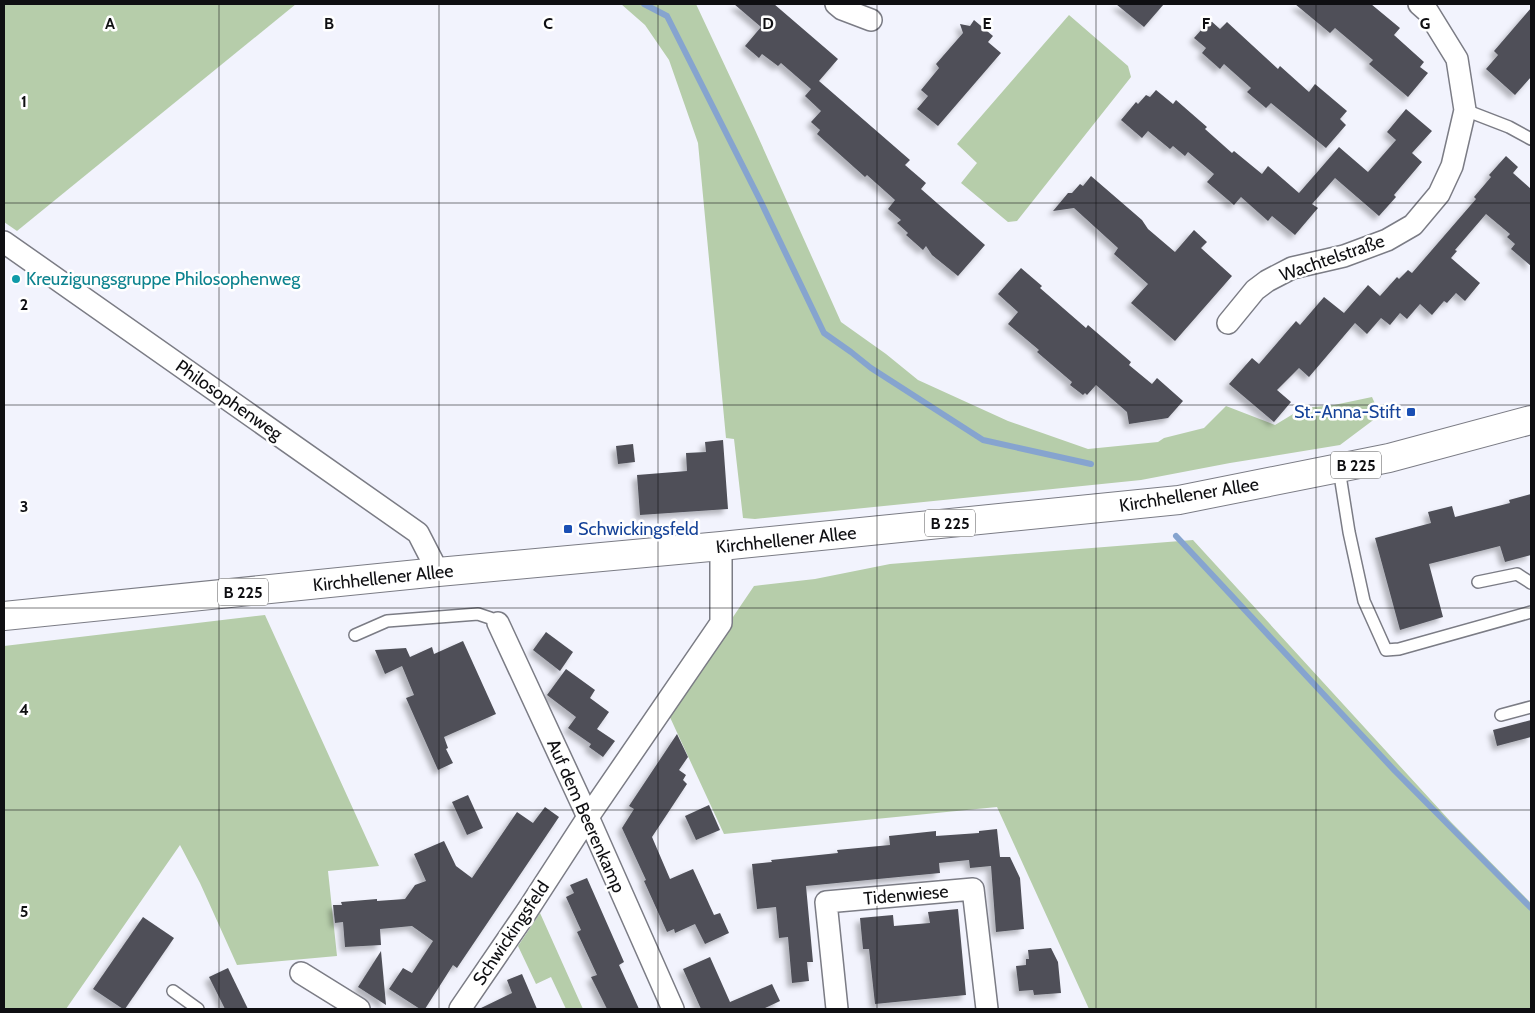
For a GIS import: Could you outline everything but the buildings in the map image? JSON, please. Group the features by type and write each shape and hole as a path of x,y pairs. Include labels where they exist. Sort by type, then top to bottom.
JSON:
{"main road":[{"name":"Kirchhellener Allee","path":"4,616 1179,500 1389,458 1531,420"}],"street":[{"path":"836,4 842,9 871,20"},
{"name":"Wachtelstraße","path":"1228,323 1255,290 1292,268 1344,256 1387,240 1413,225 1439,194 1452,166 1465,110 1457,59 1428,12 1419,4"},
{"name":"Philosophenweg","path":"4,242 418,533 438,572"},
{"name":"Schwickingsfeld","path":"460,1009 588,817 721,623 721,546"},
{"name":"Auf dem Beerenkamp","path":"498,623 588,817 673,1009"},
{"name":"Tidenwiese","path":"837,1009 826,902 973,889 987,1009"},
{"path":"301,973 359,1009"}],"lane":[{"path":"1465,110 1509,127 1531,140"},
{"path":"1339,469 1349,532 1364,601 1386,650 1399,649 1531,612"},
{"path":"1478,582 1517,574 1531,582"},
{"path":"355,635 387,621 478,614 498,623"},
{"path":"1502,716 1531,707"},
{"path":"174,991 198,1009"}],"green space":[{"path":"4,4 296,4 17,231 4,222"},
{"path":"621,4 696,4 841,322 886,354 918,380 1008,421 1088,449 1158,442 1164,438 1204,428 1226,406 1275,425 1303,408 1334,405 1372,397 1380,415 1340,445 1141,480 755,519 743,518 734,439 726,438 698,143 669,60 645,25"},
{"path":"1069,15 1128,66 1131,77 1017,221 1008,222 961,183 977,163 957,144"},
{"path":"1193,540 1451,822 1531,903 1531,1009 1089,1009 997,807 724,834 668,713 754,586 815,579 890,564"},
{"path":"265,615 379,866 328,871 337,956 237,965 200,883 180,845 66,1009 4,1009 4,646"},
{"path":"540,913 583,1009 566,1009 551,977 536,984 518,946"}],"waterway":[{"path":"644,4 667,16 761,202 824,333 871,368 983,440 1091,464"},
{"path":"1176,536 1395,771 1531,908"}],"place":[{"name":"Kreuzigungsgruppe Philosophenweg","path":"16,279"},
{"name":"St.-Anna-Stift","path":"1411,412"},
{"name":"Schwickingsfeld","path":"568,529"}]}
